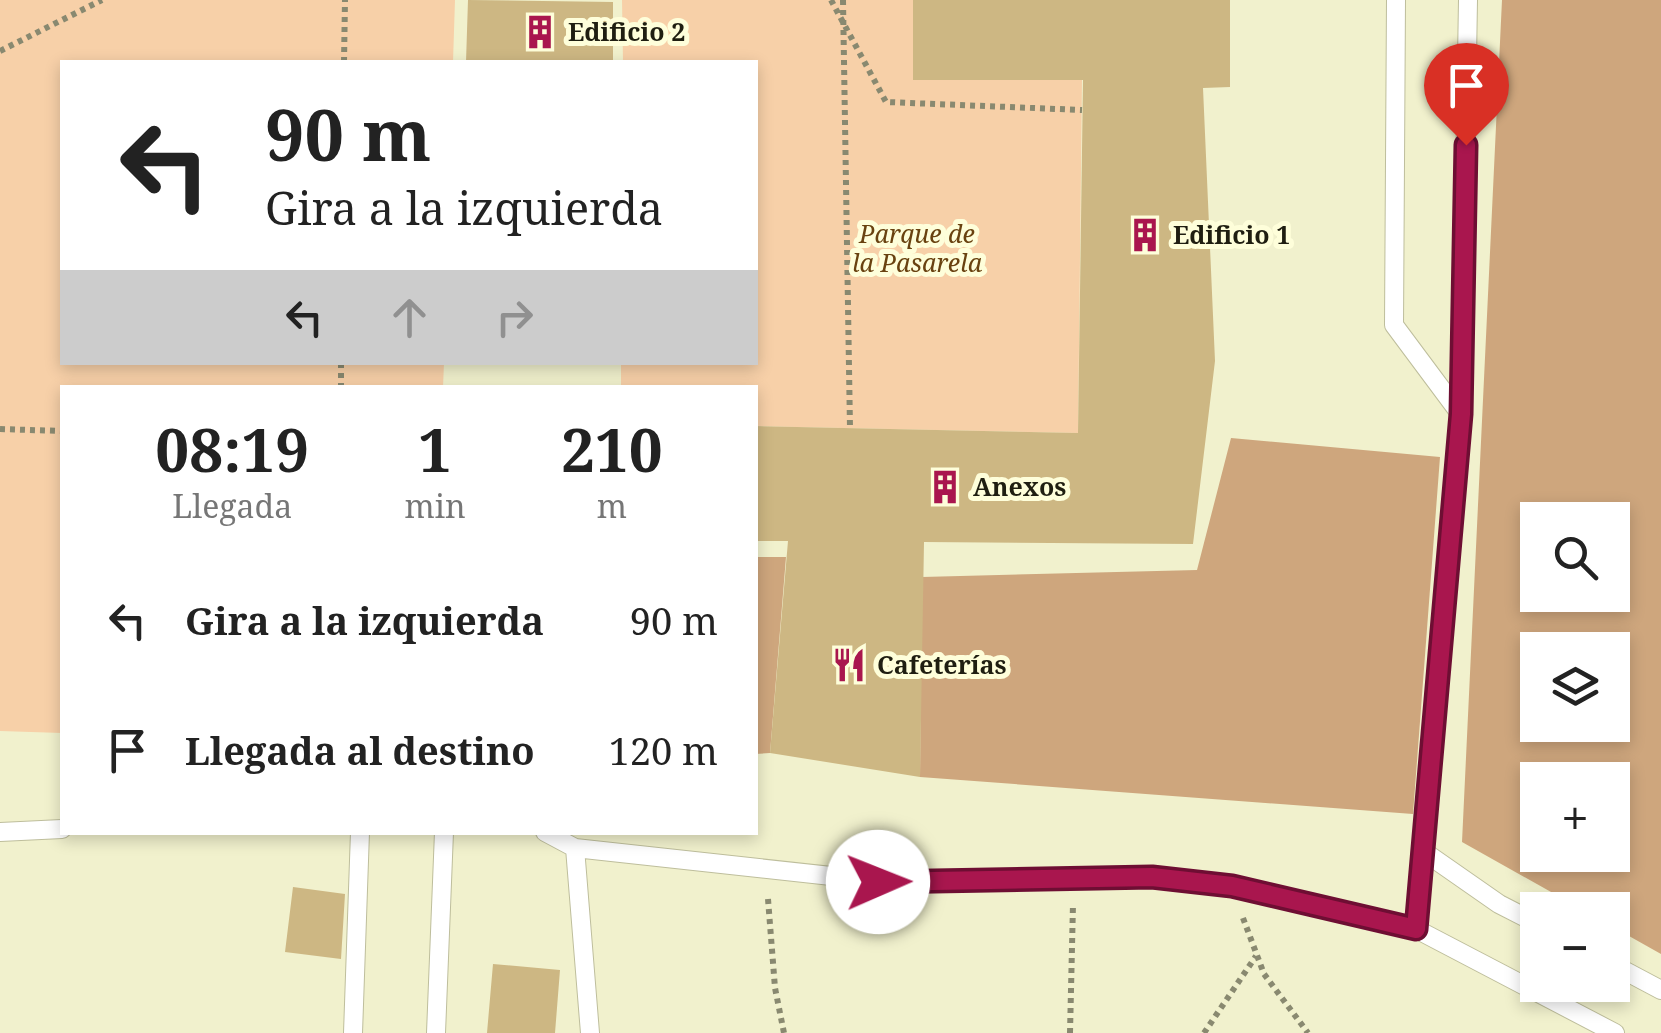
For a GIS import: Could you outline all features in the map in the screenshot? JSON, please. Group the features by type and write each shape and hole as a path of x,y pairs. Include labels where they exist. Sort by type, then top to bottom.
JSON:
{"lane":[{"path":"1396,0 1394,325 1461,414"},
{"path":"1416,929 1461,414 1468,0"},
{"path":"0,832 60,830"},
{"path":"352,1033 360,835"},
{"path":"436,1033 444,835"},
{"path":"551,835 575,848 878,882 1152,877 1232,886 1416,929 1615,1033"},
{"path":"575,848 590,1033"},
{"path":"1423,851 1520,915"},
{"path":"1630,974 1661,990"}],"path":[{"path":"0,51 102,0"},
{"path":"344,0 344,60"},
{"path":"831,0 886,102 1082,110"},
{"path":"843,0 850,428"},
{"path":"0,429 60,431"},
{"path":"766,868 775,988 784,1033"},
{"path":"1070,1033 1073,878"},
{"path":"1232,886 1264,974 1308,1033"},
{"path":"1206,1032 1257,956"}],"green space":[{"path":"0,0 455,0 453,60 60,60 60,365 444,365 443,385 60,385 60,733 0,731"},
{"name":"Parque de la Pasarela","path":"622,0 913,0 1082,80 1078,433 758,426 758,385 621,385 621,365 758,365 758,60 623,60"}],"shaded area":[{"path":"1502,0 1661,0 1661,954 1630,937 1630,892 1551,892 1462,842"},
{"path":"1231,438 1440,457 1413,814 920,777 922,577 1197,570"},
{"path":"758,557 786,557 770,753 758,754"}],"building":[{"name":"Edificio 2","path":"468,0 613,2 613,60 466,60"},
{"path":"913,0 1230,0 1230,87 1203,88 1215,361 1193,544 924,542 920,777 770,753 788,541 758,541 758,426 1078,433 1083,80 913,80"},
{"path":"293,887 345,894 341,959 285,952"},
{"path":"493,964 560,970 555,1033 487,1033"}],"place":[{"name":"Edificio 2","path":"540,32"},
{"name":"Edificio 1","path":"1145,235"},
{"name":"Anexos","path":"945,487"},
{"name":"Cafeterías","path":"849,665"}],"route":[{"path":"878,882 1152,877 1232,886 1416,929 1461,414 1466,145"}]}
